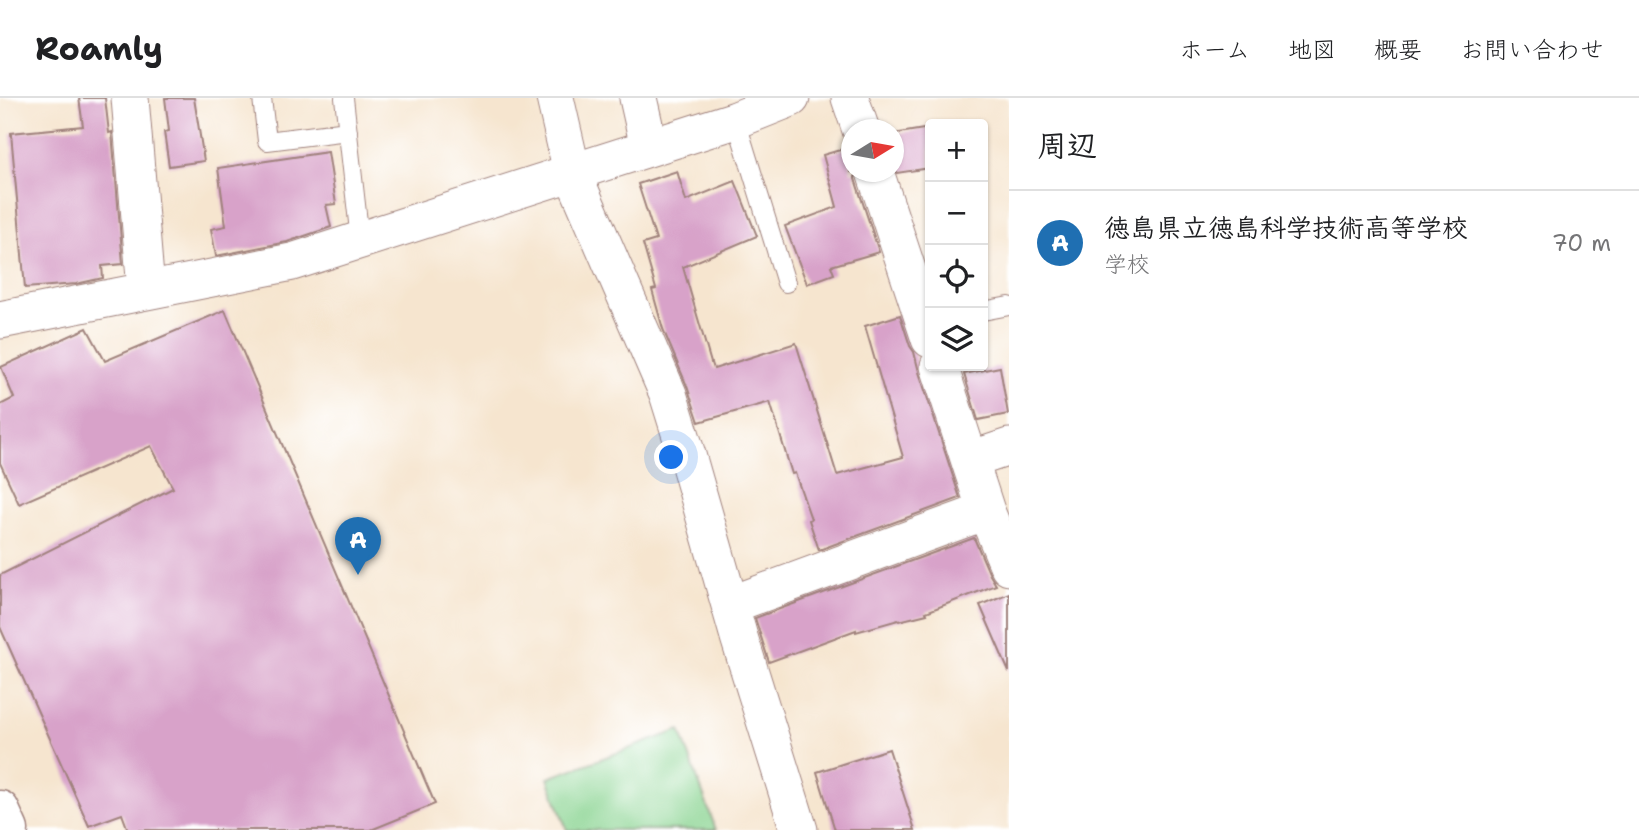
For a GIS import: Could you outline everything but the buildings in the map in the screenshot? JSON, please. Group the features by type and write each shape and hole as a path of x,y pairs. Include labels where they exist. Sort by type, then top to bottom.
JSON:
{"main road":[{"path":"0,810 9,830"}],"street":[{"path":"130,98 146,290"},
{"path":"555,98 572,172 668,394 799,830"},
{"path":"638,98 649,147"},
{"path":"0,320 292,262 736,120 791,98"},
{"path":"850,98 857,119"},
{"path":"878,182 925,319"},
{"path":"941,371 986,510 1009,566"},
{"path":"970,460 1009,447"},
{"path":"730,605 986,510"}],"lane":[{"path":"262,98 267,141 348,131"},
{"path":"344,98 360,240"},
{"path":"736,120 786,283"},
{"path":"988,310 1009,306"}],"green space":[{"path":"680,730 716,830 567,830 548,778"}],"place":[{"name":"徳島県立徳島科学技術高等学校","path":"358,575"}]}
